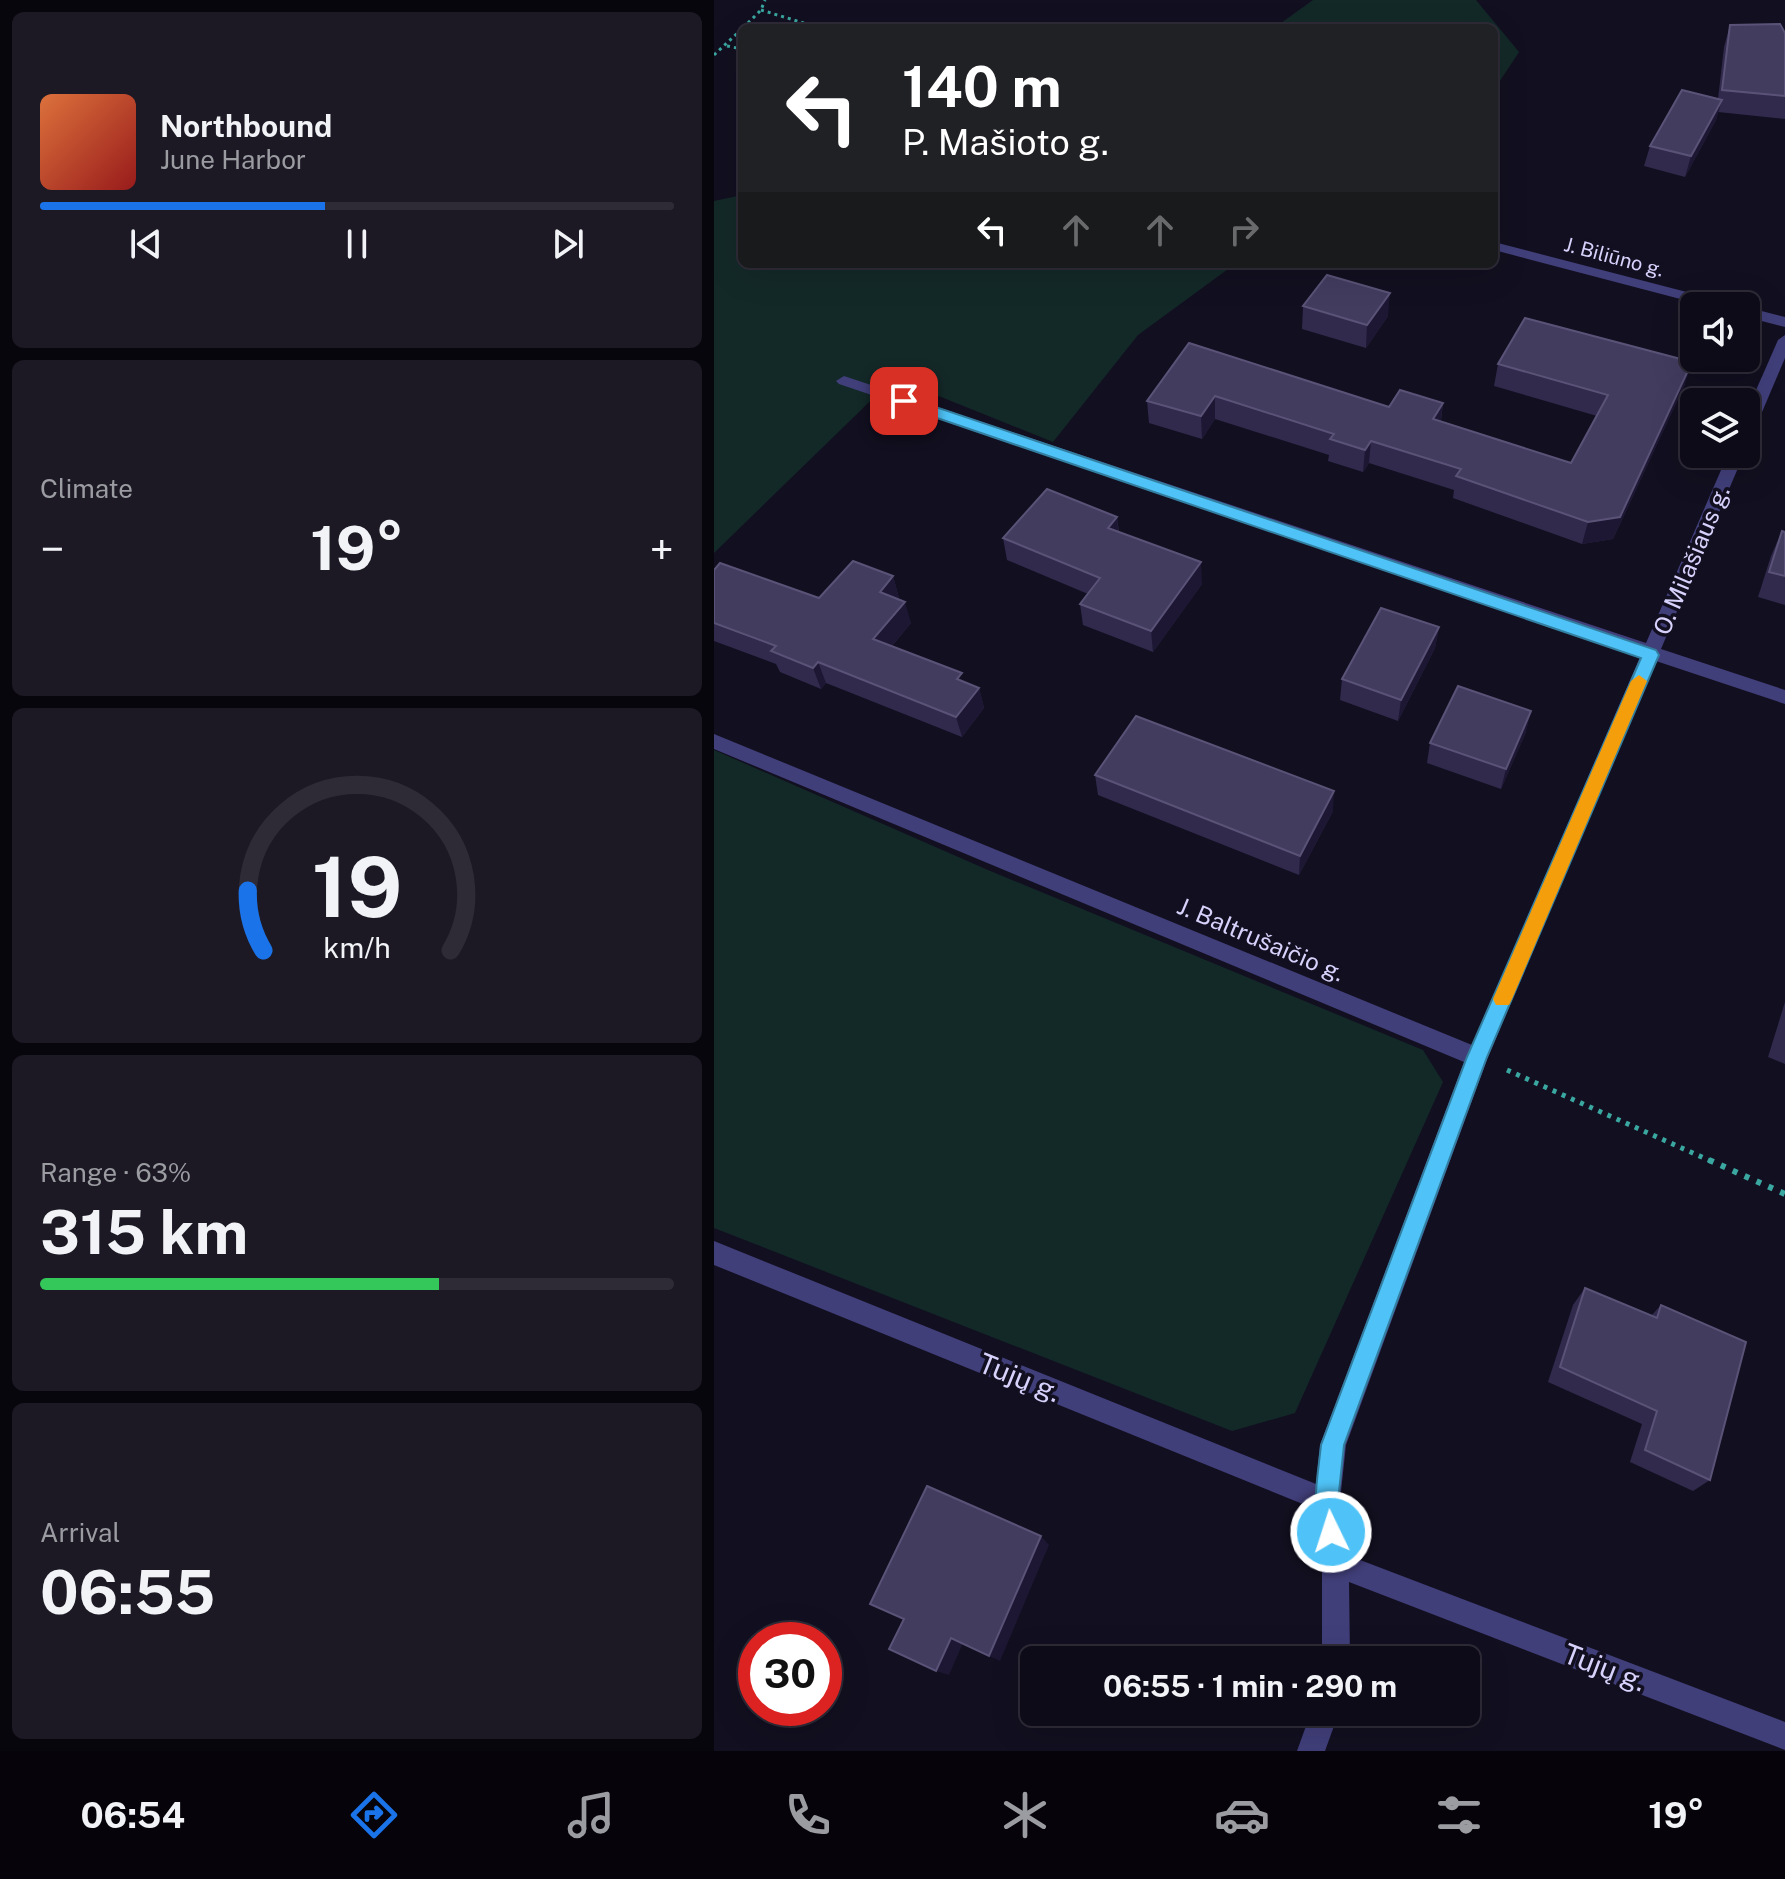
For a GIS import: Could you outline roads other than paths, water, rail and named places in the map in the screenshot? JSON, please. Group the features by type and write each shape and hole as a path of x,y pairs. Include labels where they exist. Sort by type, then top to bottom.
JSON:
{"street":[{"name":"J. Biliūno g.","path":"1498,247 1680,295"},
{"path":"1760,316 1785,322"},
{"path":"1760,398 1785,340"},
{"path":"844,381 1651,655 1785,697"},
{"name":"O. Milašiaus g.","path":"1336,1646 1335,1564 1327,1501 1333,1445 1477,1057 1730,468"},
{"name":"J. Baltrušaičio g.","path":"714,741 1477,1057"},
{"name":"Tujų g.","path":"714,1253 1327,1501"},
{"name":"Tujų g.","path":"1335,1564 1785,1736"},
{"path":"1311,1751 1320,1726"}]}
